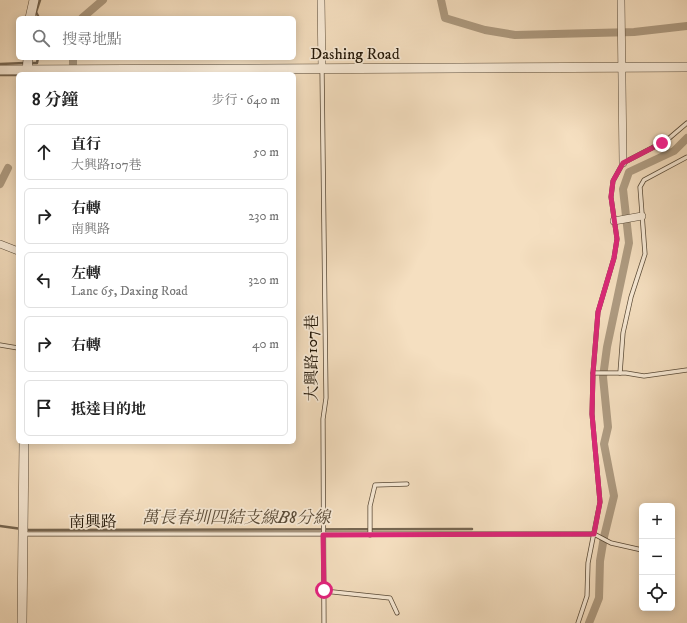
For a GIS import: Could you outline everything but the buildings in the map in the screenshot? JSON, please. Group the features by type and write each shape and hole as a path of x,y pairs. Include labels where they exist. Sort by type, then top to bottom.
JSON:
{"street":[{"path":"30,16 34,0"},
{"path":"321,0 322,69"},
{"path":"621,0 623,163"},
{"path":"27,72 28,60"},
{"name":"Dashing Road","path":"0,70 27,72 322,69 687,68"},
{"path":"614,221 642,216"},
{"path":"0,244 16,249"},
{"path":"22,623 24,444"}],"lane":[{"name":"大興路107巷","path":"322,69 326,398 323,419 324,623"},
{"path":"578,623 587,596 588,563 600,502 592,414 598,312 614,258 617,239 611,197 613,181 623,163 668,140 687,123"},
{"path":"620,373 623,333 630,297 645,254 639,192 644,180 687,157"},
{"path":"0,345 16,348"},
{"path":"595,373 615,372 644,376 687,370"},
{"path":"370,535 370,506 375,485 407,484"},
{"name":"南興路","path":"24,534 594,534"},
{"path":"594,534 611,543 639,549"},
{"path":"324,590 390,598 397,613"}],"waterway":[{"path":"38,16 36,12 40,0"},
{"path":"84,16 103,0"},
{"path":"441,0 445,18 485,30 515,35 634,32 687,26"},
{"path":"30,63 37,63 38,60"},
{"path":"73,60 73,66"},
{"path":"0,64 25,63"},
{"path":"0,75 16,75"},
{"path":"589,623 599,598 600,561 614,496 604,444 608,427 603,377 607,347 629,243 623,189 629,172 674,151 687,138"},
{"path":"0,184 8,168"},
{"name":"萬長春圳四結支線B8分線","path":"0,526 29,530 472,529"}],"route":[{"path":"324,590 323,535 594,534 600,502 599,478 594,456 592,414 593,373 598,312 614,258 617,239 611,197 613,181 623,163 662,143"}]}
